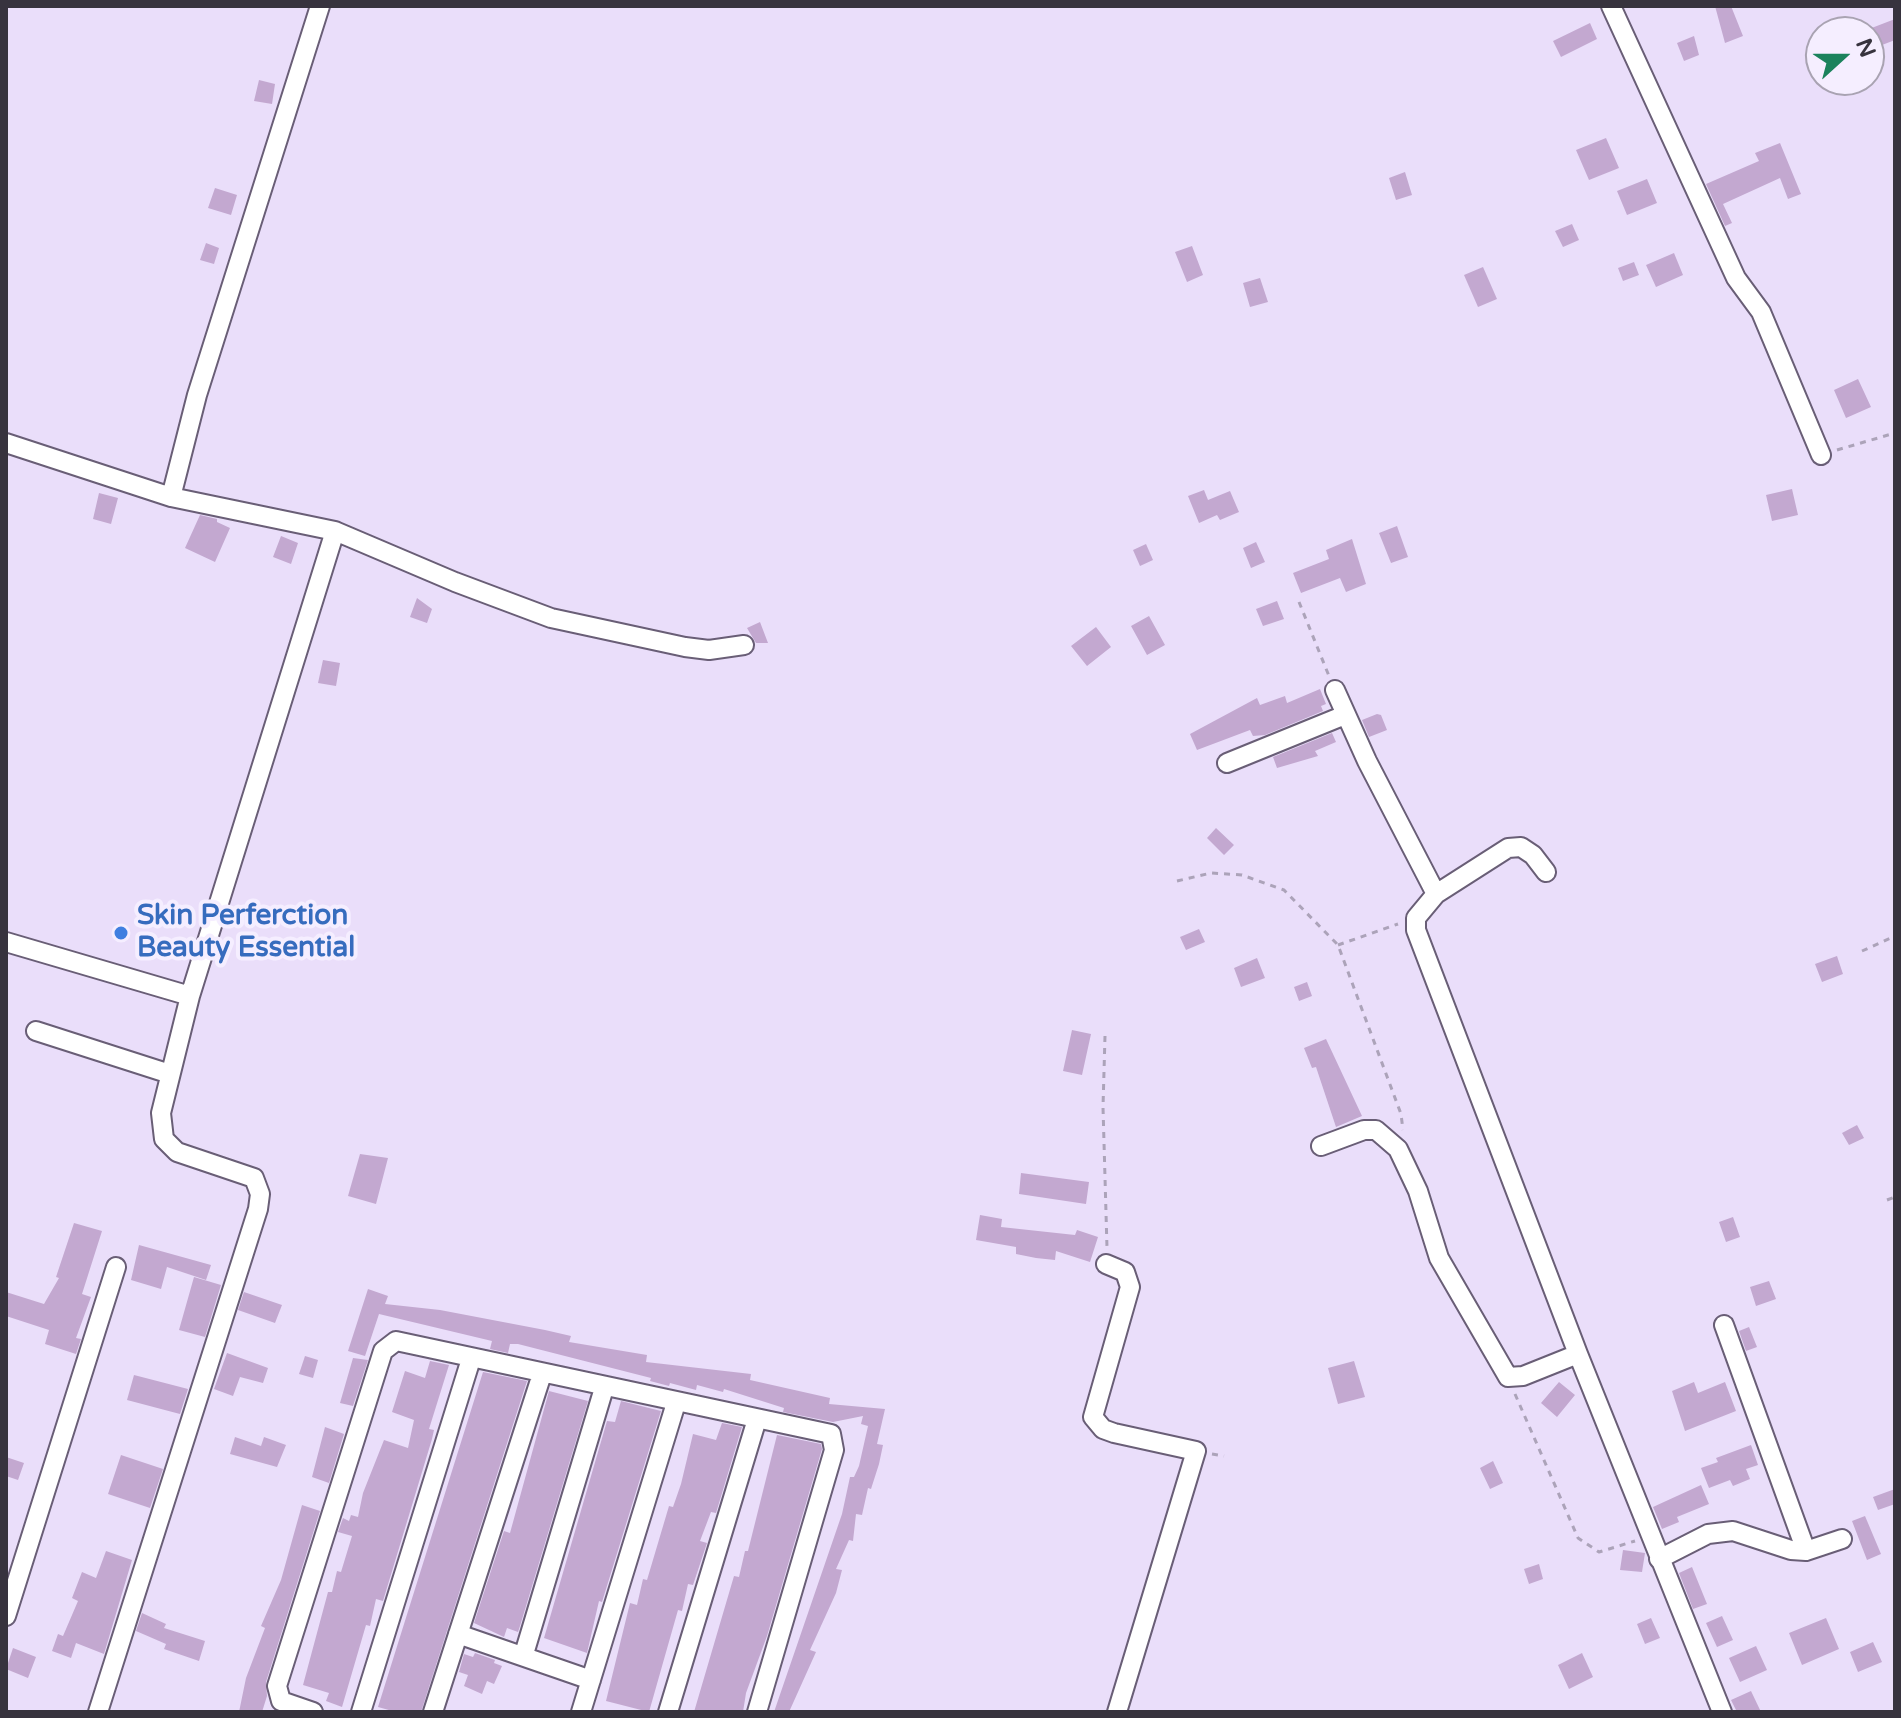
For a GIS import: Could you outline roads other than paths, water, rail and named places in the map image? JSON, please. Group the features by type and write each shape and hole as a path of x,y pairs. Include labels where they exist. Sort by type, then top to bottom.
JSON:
{"street":[{"path":"171,497 197,395 320,6"},
{"path":"1611,6 1736,278 1761,312 1821,455"},
{"path":"6,443 171,497 335,531 455,582 551,618 685,647 709,650 744,645"},
{"path":"98,1712 260,1194 259,1185 246,1173 177,1152 164,1139 161,1113 190,996 335,531"},
{"path":"1335,690 1436,894"},
{"path":"1227,763 1345,715"},
{"path":"1546,872 1533,855 1521,847 1508,848 1436,894 1416,918 1420,944 1718,1711"},
{"path":"6,942 190,996"},
{"path":"36,1031 170,1074"},
{"path":"1321,1146 1364,1130 1376,1130 1398,1149 1418,1191 1439,1258 1508,1377 1523,1376 1578,1354"},
{"path":"1106,1264 1125,1272 1130,1287 1093,1417 1103,1429 1114,1433 1196,1451 1117,1712"},
{"path":"6,1616 116,1267"},
{"path":"1724,1325 1806,1551"},
{"path":"313,1712 281,1701 277,1686 383,1351 391,1343 402,1341 604,1388 827,1432 835,1444 757,1712"},
{"path":"361,1712 471,1359"},
{"path":"433,1712 542,1374"},
{"path":"524,1654 604,1388"},
{"path":"581,1712 676,1403"},
{"path":"668,1712 757,1419"},
{"path":"1659,1559 1689,1541 1733,1531 1791,1550 1806,1551 1842,1539"},
{"path":"458,1634 524,1654 591,1680"}],"place":[{"name":"Skin Perferction Beauty Essential","path":"121,933"}]}
